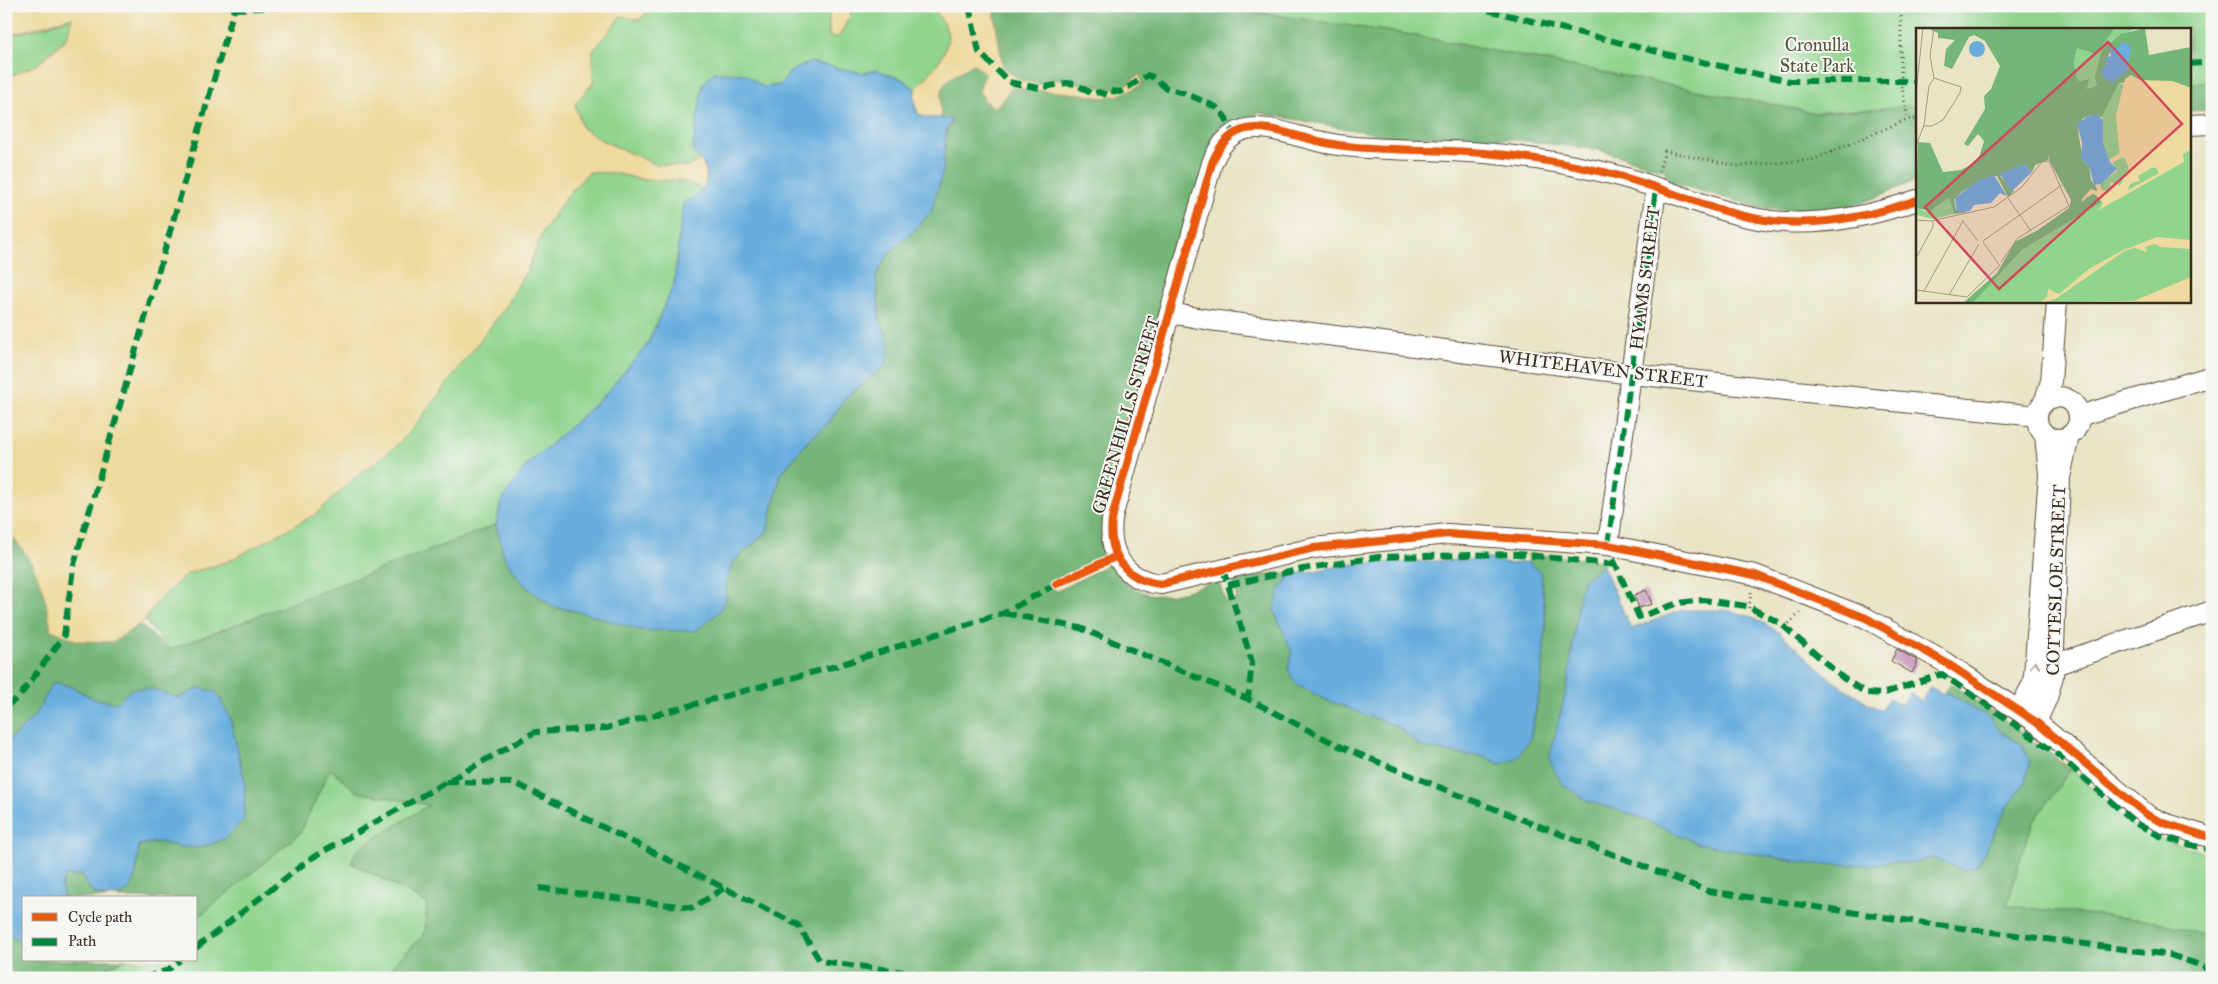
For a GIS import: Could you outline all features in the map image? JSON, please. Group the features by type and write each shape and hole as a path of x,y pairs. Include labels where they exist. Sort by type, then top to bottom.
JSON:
{"street":[{"path":"2190,125 2212,124"},
{"name":"GREENHILLS STREET","path":"1916,200 1881,213 1833,221 1784,222 1733,215 1604,172 1495,154 1354,147 1319,142 1270,128 1245,129 1234,134 1224,143 1212,163 1111,526 1110,537 1117,556 1126,569 1140,579 1161,584 1173,583 1314,548 1448,534 1608,545 1755,575 1866,618 1916,644 2036,722 2147,815 2164,823 2212,838"},
{"name":"HYAMS STREET","path":"1608,545 1656,189"},
{"path":"2056,302 2052,381 2040,410 2037,424 2045,435 2057,439 2069,436 2076,428 2075,409 2066,381 2070,302"},
{"name":"WHITEHAVEN STREET","path":"1170,313 1210,320 1632,374 2040,410"},
{"path":"2040,410 2049,400 2060,398 2075,409 2212,376"},
{"name":"COTTESLOE STREET","path":"2019,710 2032,685 2034,676 2049,474 2045,435"},
{"name":"COTTESLOE STREET","path":"2036,722 2051,685 2054,665 2060,477 2069,436"},
{"path":"2054,665 2212,611"}],"path":[{"path":"1901,6 1901,82 1908,119"},
{"path":"1660,167 1665,151 1737,166 1812,160 1908,119 1916,119"}],"green space":[{"path":"655,6 829,6 829,35 849,18 853,6 933,6 946,28 948,38 943,55 938,63 915,89 904,80 877,70 863,73 811,62 791,71 780,85 763,87 745,74 701,159 688,167 655,164 605,142 582,128 575,104 593,83 592,51 621,16 639,20"},
{"path":"995,6 1229,6 1267,14 1406,34 1815,113 1916,106 1916,180 1864,202 1823,213 1761,208 1680,185 1663,177 1667,171 1600,150 1510,139 1388,136 1260,113 1243,118 1218,137 1103,526 1104,556 1052,583 1056,592 1111,563 1126,582 1136,590 1148,594 1159,595 1183,592 1218,580 1226,603 1237,599 1233,581 1276,573 1290,575 1279,591 1274,610 1292,653 1288,669 1324,699 1398,727 1421,747 1465,755 1484,756 1500,764 1530,739 1541,683 1546,625 1541,574 1528,562 1528,554 1603,561 1603,566 1593,573 1550,759 1588,801 1631,814 1870,865 1893,861 1907,863 1933,858 1963,871 1977,866 2008,805 2026,783 2023,746 2000,731 1991,719 1945,691 1950,684 2003,719 2071,769 2034,821 2023,849 2007,906 2156,921 2210,937 2212,978 387,978 396,962 425,934 427,903 351,862 357,850 429,805 357,792 330,769 300,833 198,917 198,896 120,896 133,881 137,868 139,845 159,842 180,847 200,688 178,698 153,689 116,703 94,699 72,687 53,682 36,715 6,743 6,510 169,650 496,525 505,559 526,587 554,607 576,611 726,600 726,583 733,562 767,531 781,474 806,443 829,423 845,398 871,379 890,344 880,321 876,276 889,253 913,232 943,172 946,132 952,120 941,118 941,96 945,83 974,63 985,74 1012,88 1082,94 1102,98 1142,85 1140,74 1124,87 1108,89 1050,80 1037,84 1025,82 1003,68 995,18"},
{"name":"Cronulla State Park","path":"1229,6 2212,6 2212,82 2190,84 2190,28 1916,28 1916,106 1815,113 1406,34 1267,14"},
{"path":"73,17 67,38 38,64 6,78 6,36 41,28"},
{"path":"2212,82 2212,110 2190,111 2190,84"},
{"path":"589,172 614,173 646,180 680,180 704,189 692,199 683,203 674,284 647,345 602,398 566,430 501,501 496,525 169,650 145,620 155,604 187,574 229,561 266,539 393,449 414,427 505,308 529,266 543,231 566,197"},
{"path":"330,768 357,792 429,805 357,850 351,863 427,903 425,934 396,962 387,978 81,978 120,962 198,962 198,917 300,833"},
{"path":"2071,769 2133,828 2212,855 2212,938 2156,921 2007,906 2023,849 2034,821"},
{"path":"81,875 93,893 101,896 64,896 61,886 65,876"},
{"path":"6,932 22,942 22,962 120,962 81,978 6,978"}],"sand":[{"path":"6,6 655,6 639,20 621,16 593,51 593,83 575,104 582,128 605,142 655,164 688,167 701,159 707,174 704,189 680,180 646,180 614,173 589,172 566,197 543,231 529,266 505,308 414,427 393,449 354,478 316,514 229,561 187,574 155,604 145,620 114,642 78,641 51,630 38,576 17,542 6,531 6,78 38,64 67,38 72,17 6,36"},
{"path":"829,6 853,6 839,37 829,36"},
{"path":"933,6 995,6 995,18 1003,68 1023,81 1042,85 1050,80 1061,80 1108,89 1124,87 1140,74 1142,85 1119,95 1102,98 1082,94 1012,88 995,108 986,102 979,91 985,74 974,64 945,84 941,97 941,118 922,116 916,108 915,89 938,63 943,55 948,38 946,28"}],"water":[{"path":"811,62 863,73 877,70 904,80 915,89 914,101 918,114 928,118 952,119 946,132 943,172 931,212 913,232 889,253 876,276 880,321 890,344 886,365 845,398 829,423 806,443 781,474 767,532 733,562 726,583 726,600 718,613 696,631 641,630 576,611 554,607 526,587 505,559 496,525 501,501 525,467 602,398 647,345 674,284 683,203 699,193 704,187 706,180 707,174 704,166 700,159 692,152 703,84 714,72 745,74 763,87 780,85 791,71"},
{"path":"1490,559 1508,564 1528,562 1541,573 1546,625 1541,683 1530,739 1516,759 1500,764 1484,756 1465,755 1421,747 1398,727 1324,699 1295,683 1288,669 1292,653 1274,610 1279,591 1290,575 1353,564"},
{"path":"1603,566 1631,629 1682,610 1726,610 1755,618 1780,633 1833,681 1881,711 1889,698 1902,705 1910,693 1922,701 1930,687 1942,694 1945,691 1991,719 2000,731 2023,746 2030,763 2026,783 2008,805 1977,867 1963,871 1933,858 1907,863 1893,861 1870,865 1812,864 1700,844 1631,814 1588,801 1562,784 1549,759 1568,683 1579,595 1584,579"},
{"path":"53,682 72,687 94,699 116,703 132,689 153,689 178,698 200,688 216,692 230,717 245,783 244,819 225,839 199,848 180,847 159,842 139,845 137,869 131,887 118,896 93,893 81,875 65,877 61,886 64,896 22,896 22,942 6,932 6,743 36,715"}],"building":[{"path":"1646,590 1652,604 1639,608 1634,595"},
{"path":"1897,649 1918,661 1912,673 1891,661"}],"marked path":[{"path":"6,706 19,697 64,636 73,568 235,6"},
{"path":"234,9 317,6"},
{"path":"969,6 979,52 1009,82 1039,88 1067,83 1076,84 1092,94 1099,92 1107,95 1111,91 1120,92 1148,75 1166,88 1187,94 1216,107 1226,118 1234,134"},
{"path":"1471,6 1670,55 1789,81 1916,81"},
{"path":"2190,64 2212,62"},
{"path":"1608,545 1656,189"},
{"path":"1228,585 1303,569 1378,557 1518,554 1616,565"},
{"path":"1613,559 1639,617 1678,603 1704,600 1747,606 1780,623 1843,678 1866,693 1882,694 1942,674 2057,754 2135,823 2160,836 2212,851"},
{"path":"1223,569 1252,662 1248,699"},
{"path":"198,946 310,859 535,732 607,728 836,666 1004,613 1056,584"},
{"path":"1004,613 1080,628 1248,699 1339,746 1456,794 1708,891 1938,925 2170,955 2203,966 2212,975"},
{"path":"446,782 515,783 798,925 820,961 920,974 923,978"},
{"path":"539,888 693,908 724,888"},
{"path":"144,978 168,970 178,962"}],"cycle path":[{"path":"1916,200 1852,218 1818,222 1784,222 1737,214 1626,178 1549,161 1478,152 1350,147 1272,130 1244,129 1232,135 1221,146 1212,163 1113,514 1111,527 1115,551 1127,570 1147,581 1161,584 1314,548 1448,534 1608,545 1755,575 1866,618 1948,664 2036,722 2147,815 2164,823 2212,838"},
{"path":"1056,584 1117,556"}]}
